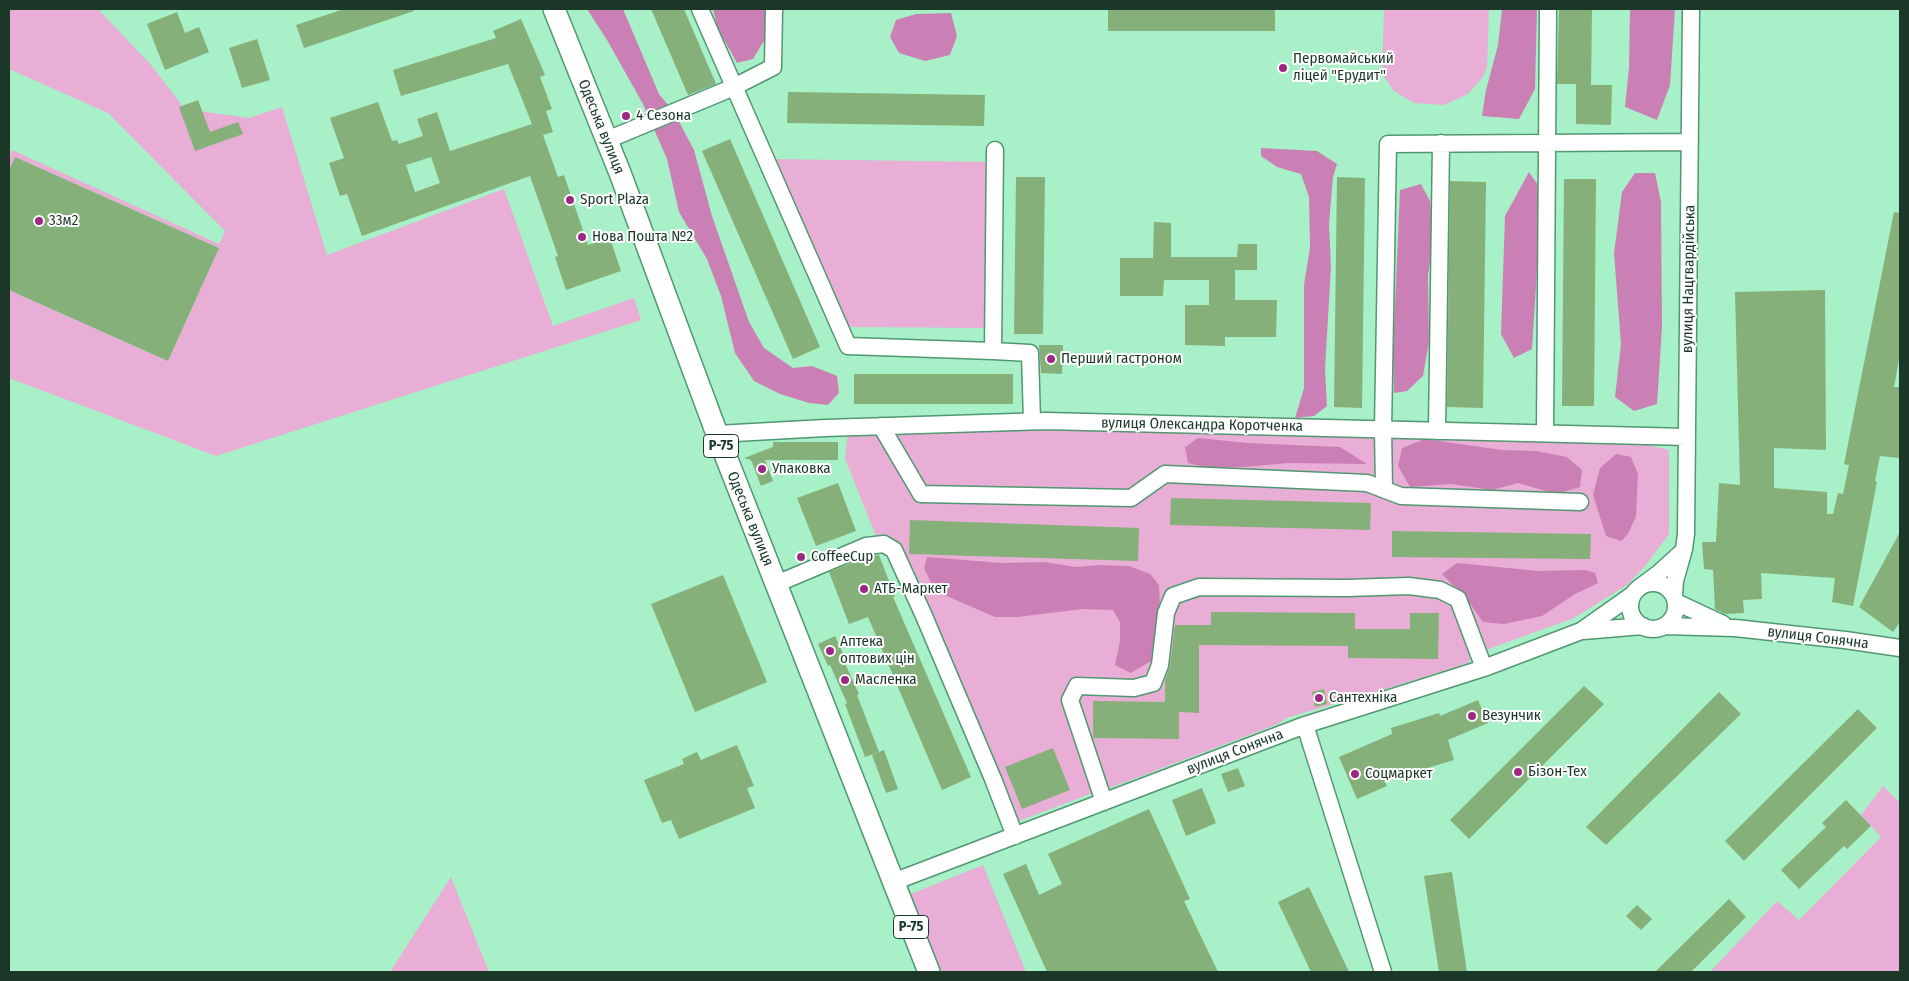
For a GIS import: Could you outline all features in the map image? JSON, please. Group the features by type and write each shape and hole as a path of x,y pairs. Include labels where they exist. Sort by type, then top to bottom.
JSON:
{"main road":[{"name":"Одеська вулиця","path":"554,9 606,140 716,434 929,972"}],"street":[{"path":"700,9 848,346 1030,353 1032,421"},
{"path":"606,140 734,87 773,66 774,9"},
{"path":"1545,433 1548,9"},
{"name":"вулиця Нацгвардійська","path":"1675,598 1678,569 1686,534 1691,9"},
{"path":"1384,488 1383,429 1388,144 1690,142"},
{"path":"1437,431 1441,143"},
{"path":"993,351 996,150"},
{"name":"вулиця Олександра Коротченка","path":"716,434 1032,421 1687,437"},
{"path":"881,426 921,494 1131,498 1165,474 1367,483 1401,496 1580,502"},
{"path":"776,584 866,546 884,544 894,550 938,648 1015,836"},
{"path":"1638,590 1656,583 1669,589 1675,598 1674,616 1664,626 1657,628 1643,626 1637,622 1630,610 1638,590 1684,549"},
{"path":"1104,802 1070,700 1077,686 1134,688 1152,683 1160,665 1166,613 1173,596 1199,587 1348,588 1409,586 1440,590 1458,599 1484,668"},
{"name":"вулиця Сонячна","path":"893,882 1305,725 1484,668 1580,631 1638,590"},
{"name":"вулиця Сонячна","path":"1675,598 1712,620 1735,628"},
{"name":"вулиця Сонячна","path":"1580,631 1643,626"},
{"name":"вулиця Сонячна","path":"1664,626 1735,628 1900,648"},
{"path":"1305,725 1383,972"}],"shaded area":[{"path":"9,9 98,9 151,65 185,109 249,118 282,107 327,255 504,189 553,326 634,298 641,320 216,456 9,378 9,290 168,361 219,248 15,157 9,170 9,158 12,150 219,244 225,231 108,113 9,69"},
{"path":"587,9 623,9 659,94 674,112 694,150 712,216 749,322 764,348 793,368 812,366 837,376 839,393 828,405 809,403 780,394 754,381 735,353 721,296 707,259 679,212 667,159 643,104"},
{"path":"713,9 767,9 765,39 753,59 737,63 717,27"},
{"path":"1384,9 1489,9 1487,68 1483,77 1468,94 1444,105 1414,103 1394,91 1382,74"},
{"path":"1502,9 1537,9 1535,89 1519,119 1482,116 1486,90 1498,45"},
{"path":"1630,9 1675,9 1670,85 1657,120 1625,107 1629,68"},
{"path":"951,13 957,36 950,55 925,61 899,53 890,37 896,20 916,14"},
{"path":"1261,148 1317,151 1337,164 1333,177 1329,224 1331,267 1325,369 1327,406 1314,416 1295,418 1304,388 1304,285 1310,247 1309,197 1301,174 1277,167 1261,156"},
{"path":"773,159 991,162 988,328 845,327"},
{"path":"1529,172 1542,191 1532,349 1514,358 1501,334 1505,216"},
{"path":"1635,173 1655,173 1661,202 1662,328 1657,404 1634,411 1615,397 1621,344 1614,253 1622,192"},
{"path":"1421,184 1430,201 1434,238 1428,275 1429,342 1423,376 1407,391 1394,393 1393,352 1400,190"},
{"path":"1033,425 1374,437 1380,441 1377,476 1373,481 1166,471 1138,490 923,489 892,436 895,430"},
{"path":"879,431 918,496 1106,502 1165,479 1405,492 1389,485 1388,442 1395,436 1647,445 1669,450 1669,534 1646,565 1627,585 1574,618 1483,651 1465,607 1413,582 1173,596 1150,680 1076,683 1065,701 1095,792 1014,823 895,545 876,536 845,459 848,432"},
{"path":"1198,438 1248,443 1340,447 1367,464 1288,463 1245,467 1205,467 1188,463 1185,447"},
{"path":"1425,439 1502,450 1536,451 1567,457 1582,470 1580,487 1556,494 1518,483 1492,490 1451,484 1410,487 1398,466 1402,448"},
{"path":"1616,454 1631,457 1638,474 1636,516 1628,534 1621,541 1606,536 1593,495 1600,468"},
{"path":"927,557 1002,563 1044,562 1076,567 1100,565 1129,566 1150,574 1159,585 1160,610 1151,661 1131,673 1115,665 1120,641 1120,622 1113,610 1083,609 1017,617 995,617 935,591 924,568"},
{"path":"1457,563 1539,571 1585,570 1595,573 1598,583 1575,594 1542,616 1504,624 1483,622 1469,602 1442,574"},
{"path":"1205,591 1440,594 1455,603 1472,656 1468,663 1286,718 1278,724 1107,789 1075,699 1081,690 1154,687 1177,600"},
{"path":"1883,786 1900,803 1900,972 1710,972 1777,901 1799,920 1881,837 1861,815"},
{"path":"983,865 1026,972 937,972 906,896"},
{"path":"451,877 489,972 390,972"}],"building":[{"path":"344,9 413,9 414,11 304,48 296,25"},
{"path":"651,9 684,9 716,84 688,95"},
{"path":"1108,9 1275,9 1275,31 1108,31"},
{"path":"1559,9 1592,9 1591,85 1612,85 1611,125 1576,124 1576,84 1557,84"},
{"path":"177,12 185,33 199,27 209,52 165,70 147,24"},
{"path":"521,19 545,75 540,77 552,109 546,111 553,132 543,135 558,177 564,175 588,245 610,238 621,271 566,290 555,257 558,256 530,176 362,236 347,194 340,196 329,163 344,158 330,118 378,102 392,141 397,140 399,144 423,136 417,119 437,112 450,151 532,124 508,64 401,96 393,70 496,38 493,31","holes":["431,157 440,183 415,192 406,165"]},
{"path":"257,39 270,80 242,88 229,48"},
{"path":"788,92 985,95 984,126 787,123"},
{"path":"198,100 210,132 238,122 243,134 195,151 179,107"},
{"path":"730,139 820,347 793,359 702,151"},
{"path":"15,157 219,248 168,361 9,290 9,170"},
{"path":"1016,177 1045,177 1043,334 1014,334"},
{"path":"1337,177 1365,178 1362,408 1334,407"},
{"path":"1564,179 1596,179 1594,406 1562,406"},
{"path":"1450,181 1486,182 1483,408 1447,407"},
{"path":"1894,212 1900,213 1900,354 1894,387 1900,387 1900,458 1880,456 1875,481 1877,482 1853,606 1832,602 1835,578 1761,573 1762,599 1743,600 1744,613 1725,614 1715,609 1713,570 1704,569 1702,542 1716,542 1719,483 1740,485 1735,292 1825,290 1826,450 1774,448 1774,488 1827,492 1827,514 1833,514 1838,493 1843,494 1849,465 1844,464"},
{"path":"1154,222 1171,223 1171,257 1237,257 1238,244 1257,244 1257,270 1235,270 1235,300 1277,300 1276,337 1225,337 1225,346 1185,345 1185,305 1209,305 1209,280 1164,280 1163,296 1120,296 1120,258 1153,258"},
{"name":"Перший гастроном","path":"1039,345 1063,345 1062,374 1041,373"},
{"path":"854,374 1013,374 1013,404 854,404"},
{"path":"773,442 838,442 838,460 765,460 773,481 761,486 751,460 744,458 773,447"},
{"path":"838,483 856,531 816,546 797,498"},
{"path":"1171,498 1371,503 1370,530 1170,525"},
{"path":"910,520 1139,528 1138,561 909,554"},
{"path":"1392,531 1591,534 1590,559 1392,557"},
{"path":"1900,532 1900,622 1893,632 1859,607"},
{"path":"879,555 895,597 893,597 971,777 942,790 868,617 849,624 829,572 869,556"},
{"path":"723,575 767,682 695,712 651,604"},
{"path":"1211,612 1355,613 1355,629 1410,629 1410,613 1439,613 1438,659 1348,658 1348,646 1199,645 1199,713 1179,712 1179,739 1093,738 1093,701 1165,702 1165,680 1170,666 1175,625 1211,625"},
{"path":"835,636 859,694 857,695 879,752 865,757 845,704 847,703 830,665 828,666 818,644"},
{"path":"1584,686 1604,704 1469,839 1450,820"},
{"name":"Сантехніка","path":"1324,689 1327,704 1315,707 1312,692"},
{"path":"1719,692 1741,714 1606,845 1586,827"},
{"path":"1478,700 1488,723 1448,740 1454,760 1384,781 1387,786 1357,799 1339,757 1392,734 1391,728 1439,713 1440,716"},
{"path":"1858,709 1877,728 1744,861 1725,841"},
{"path":"737,745 754,786 747,788 755,808 679,839 671,820 662,823 644,780 684,764 682,759 697,752 701,760"},
{"path":"1053,748 1070,790 1022,809 1005,767"},
{"path":"884,750 898,789 886,793 872,755"},
{"path":"1238,768 1245,786 1228,792 1221,774"},
{"path":"1202,788 1216,823 1186,836 1172,800"},
{"path":"1846,800 1871,826 1847,849 1844,846 1799,889 1781,870 1826,827 1822,823"},
{"path":"1149,809 1190,899 1184,901 1218,972 1047,972 1003,874 1026,864 1039,895 1062,884 1048,854"},
{"path":"1452,872 1467,972 1439,972 1424,876"},
{"path":"1309,887 1349,972 1311,972 1278,902"},
{"path":"1729,899 1746,917 1691,972 1655,972"},
{"path":"1637,905 1652,919 1641,930 1626,916"}],"place":[{"name":"Первомайський ліцей \"Ерудит\"","path":"1283,68"},
{"name":"4 Сезона","path":"626,116"},
{"name":"Sport Plaza","path":"570,200"},
{"name":"33м2","path":"39,221"},
{"name":"Нова Пошта №2","path":"582,237"},
{"name":"Перший гастроном","path":"1051,359"},
{"name":"Упаковка","path":"762,469"},
{"name":"CoffeeCup","path":"801,557"},
{"name":"АТБ-Маркет","path":"864,589"},
{"name":"Аптека оптових цін","path":"830,651"},
{"name":"Масленка","path":"845,680"},
{"name":"Сантехніка","path":"1319,698"},
{"name":"Везунчик","path":"1472,716"},
{"name":"Бізон-Тех","path":"1518,772"},
{"name":"Соцмаркет","path":"1355,774"}]}
